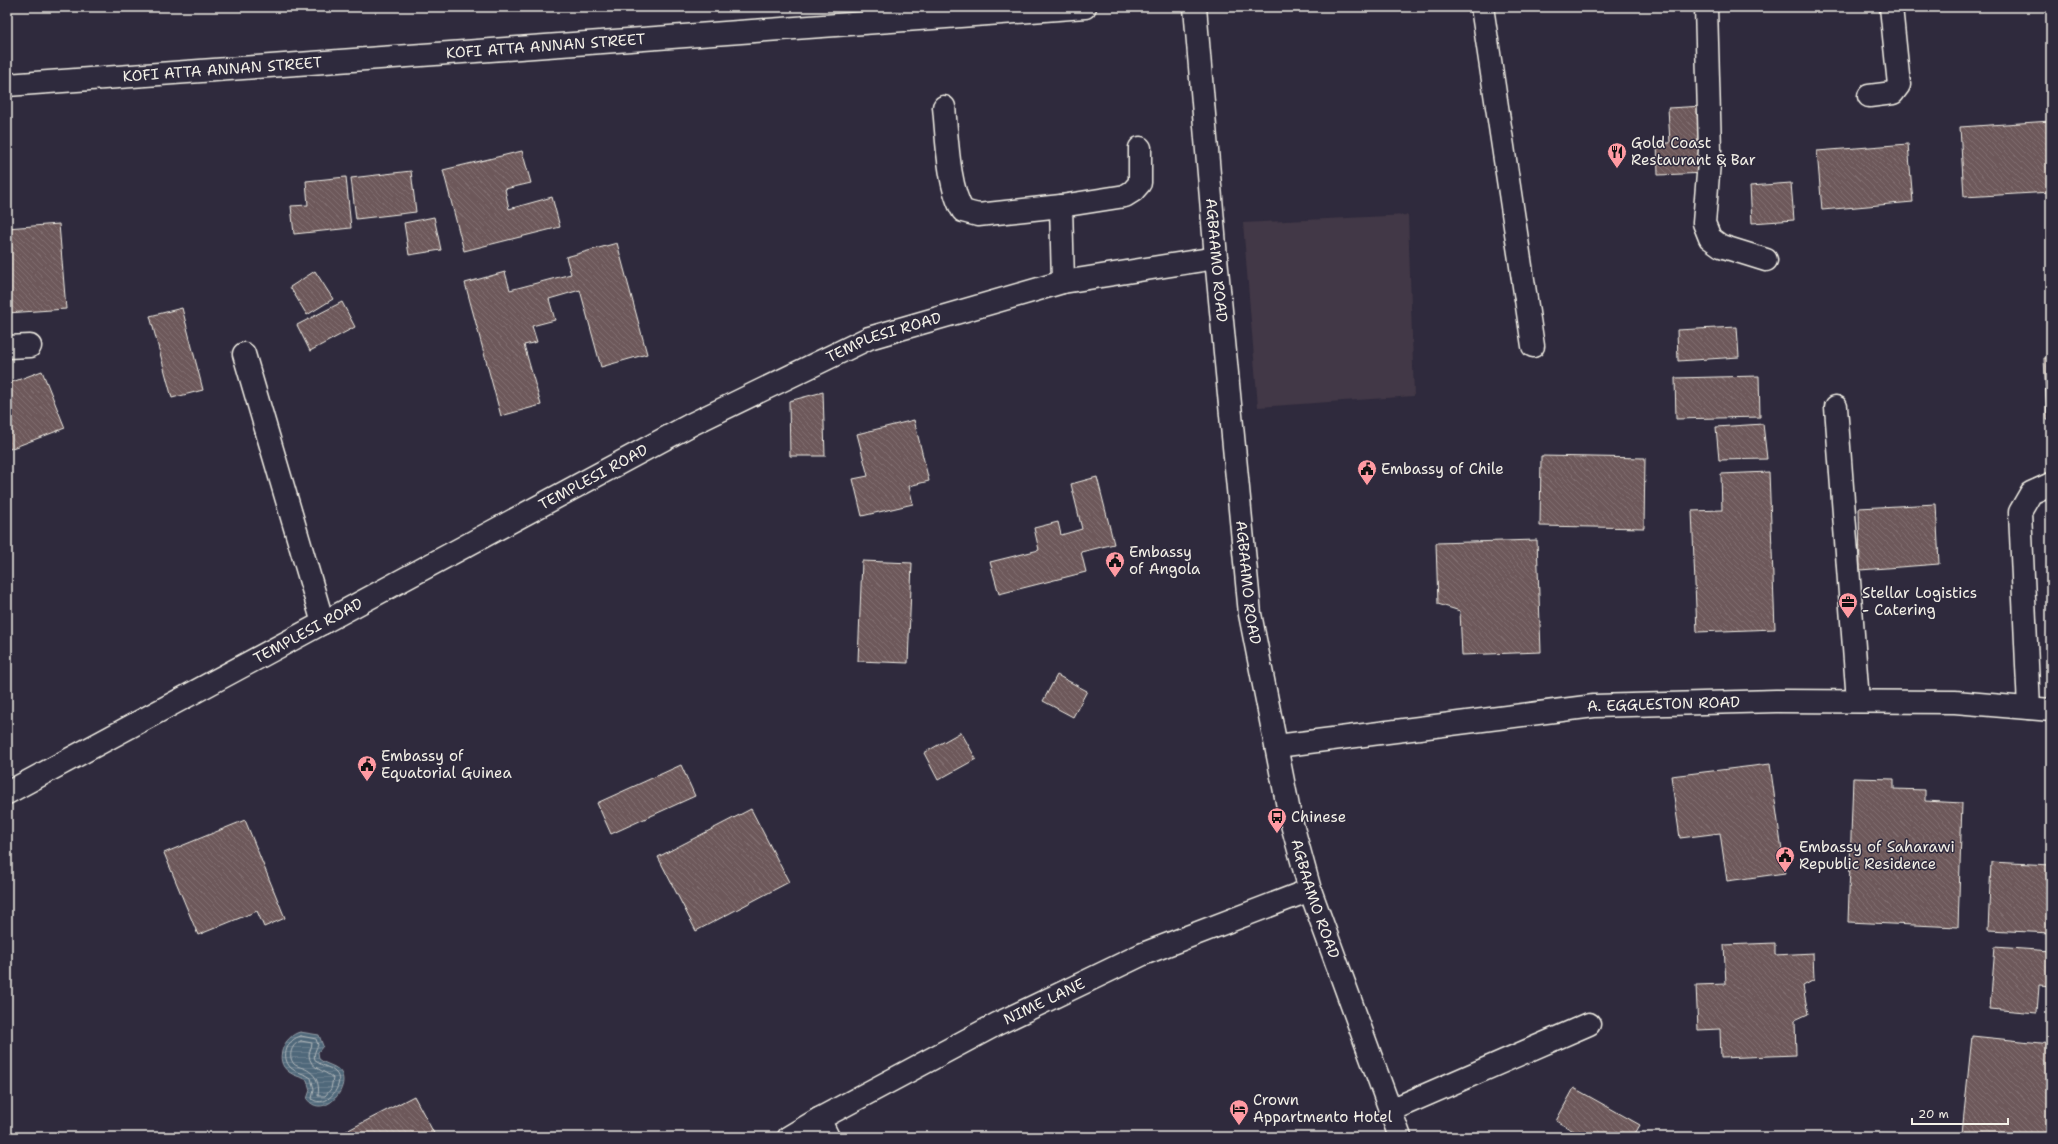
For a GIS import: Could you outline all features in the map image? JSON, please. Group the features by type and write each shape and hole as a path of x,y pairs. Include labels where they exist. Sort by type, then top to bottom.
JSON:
{"street":[{"name":"KOFI ATTA ANNAN STREET","path":"7,85 1085,7"},
{"name":"AGBAAMO ROAD","path":"1195,7 1216,258 1250,614 1290,817 1310,890 1400,1137"},
{"path":"1482,7 1533,346"},
{"path":"1706,7 1710,136 1704,223 1710,238 1722,246 1766,260"},
{"path":"1869,96 1893,93 1899,85 1891,7"},
{"path":"944,106 954,189 958,203 963,211 978,215 1061,206 1125,196 1133,191 1140,183 1140,148"},
{"path":"1061,206 1063,282"},
{"name":"TEMPLESI ROAD","path":"7,793 692,424 869,338 1063,282 1216,258"},
{"path":"7,347 30,346"},
{"path":"244,354 323,623"},
{"path":"1836,407 1858,701"},
{"path":"2028,708 2020,512 2031,493 2051,484"},
{"name":"A. EGGLESTON ROAD","path":"1277,746 1594,706 1776,701 1858,701 1955,702 2051,710"},
{"name":"NIME LANE","path":"789,1137 824,1128 997,1024 1135,958 1310,890"},
{"path":"1391,1110 1590,1024"}],"shaded area":[{"path":"1408,215 1414,396 1258,407 1243,223"}],"water":[{"path":"300,1032 319,1035 323,1046 318,1052 319,1059 337,1068 343,1077 343,1084 340,1092 335,1099 328,1104 321,1106 314,1105 307,1099 310,1090 307,1080 293,1075 284,1067 282,1062 282,1049 285,1044 294,1034"}],"building":[{"path":"1704,106 1707,173 1658,175 1657,143 1670,143 1668,108"},
{"path":"2051,121 2051,192 1964,197 1960,127"},
{"path":"1908,144 1913,202 1822,210 1817,151"},
{"path":"522,151 531,183 505,189 509,209 552,197 560,227 464,251 443,170"},
{"path":"411,171 416,212 356,219 351,178"},
{"path":"346,177 351,228 294,234 291,206 308,205 306,181"},
{"path":"1791,183 1794,220 1752,223 1750,186"},
{"path":"434,217 441,250 409,255 404,223"},
{"path":"59,224 66,309 7,313 7,228"},
{"path":"617,243 647,354 601,367 580,290 549,299 555,320 532,326 537,342 524,345 541,405 501,416 465,283 505,272 510,290 571,274 566,257"},
{"path":"315,271 333,299 307,315 290,287"},
{"path":"342,302 355,327 310,351 297,325"},
{"path":"182,308 203,390 172,398 150,316"},
{"path":"1737,327 1739,357 1678,361 1677,330"},
{"path":"2044,358 2051,358 2051,419 2047,419"},
{"path":"42,371 65,428 7,450 7,384"},
{"path":"1759,376 1760,417 1676,419 1675,378"},
{"path":"823,392 825,456 790,456 789,401"},
{"path":"914,420 929,481 909,486 913,504 862,516 853,479 868,476 857,434"},
{"path":"1763,424 1767,459 1719,460 1716,427"},
{"path":"1541,456 1645,458 1644,528 1540,526"},
{"path":"1769,472 1775,629 1697,632 1692,511 1722,510 1721,474"},
{"path":"1097,477 1114,544 1081,552 1086,572 999,594 990,562 1039,550 1034,528 1058,522 1061,535 1082,529 1071,484"},
{"path":"1936,504 1939,564 1860,570 1859,508"},
{"path":"1537,540 1541,652 1462,655 1460,611 1438,604 1436,543"},
{"path":"862,561 912,563 908,663 858,661"},
{"path":"1057,675 1087,691 1073,717 1043,701"},
{"path":"961,732 976,759 938,780 924,753"},
{"path":"1770,764 1785,873 1727,881 1720,833 1680,838 1671,776"},
{"path":"681,765 695,796 611,834 597,803"},
{"path":"1853,778 1894,779 1894,789 1925,790 1925,801 1962,803 1958,927 1848,922"},
{"path":"751,809 789,882 696,931 658,857"},
{"path":"245,820 285,918 264,927 257,911 198,935 164,853"},
{"path":"1991,862 2051,865 2051,933 1988,930"},
{"path":"1775,943 1775,955 1813,953 1814,980 1803,986 1808,1014 1795,1020 1796,1055 1721,1058 1720,1029 1698,1030 1696,985 1726,984 1724,945"},
{"path":"1995,947 2051,951 2051,986 2039,985 2037,1013 1990,1009"},
{"path":"1972,1036 2051,1044 2050,1137 2004,1137 1962,1133"},
{"path":"1574,1088 1640,1125 1633,1137 1584,1137 1556,1121"},
{"path":"414,1096 436,1137 335,1137"}],"place":[{"name":"Gold Coast Restaurant & Bar","path":"1617,169"},
{"name":"Embassy of Chile","path":"1367,486"},
{"name":"Embassy of Angola","path":"1115,578"},
{"name":"Stellar Logistics - Catering","path":"1848,619"},
{"name":"Embassy of Equatorial Guinea","path":"367,782"},
{"name":"Chinese","path":"1277,834"},
{"name":"Embassy of Saharawi Republic Residence","path":"1785,873"},
{"name":"Crown Appartmento Hotel","path":"1239,1126"}]}
